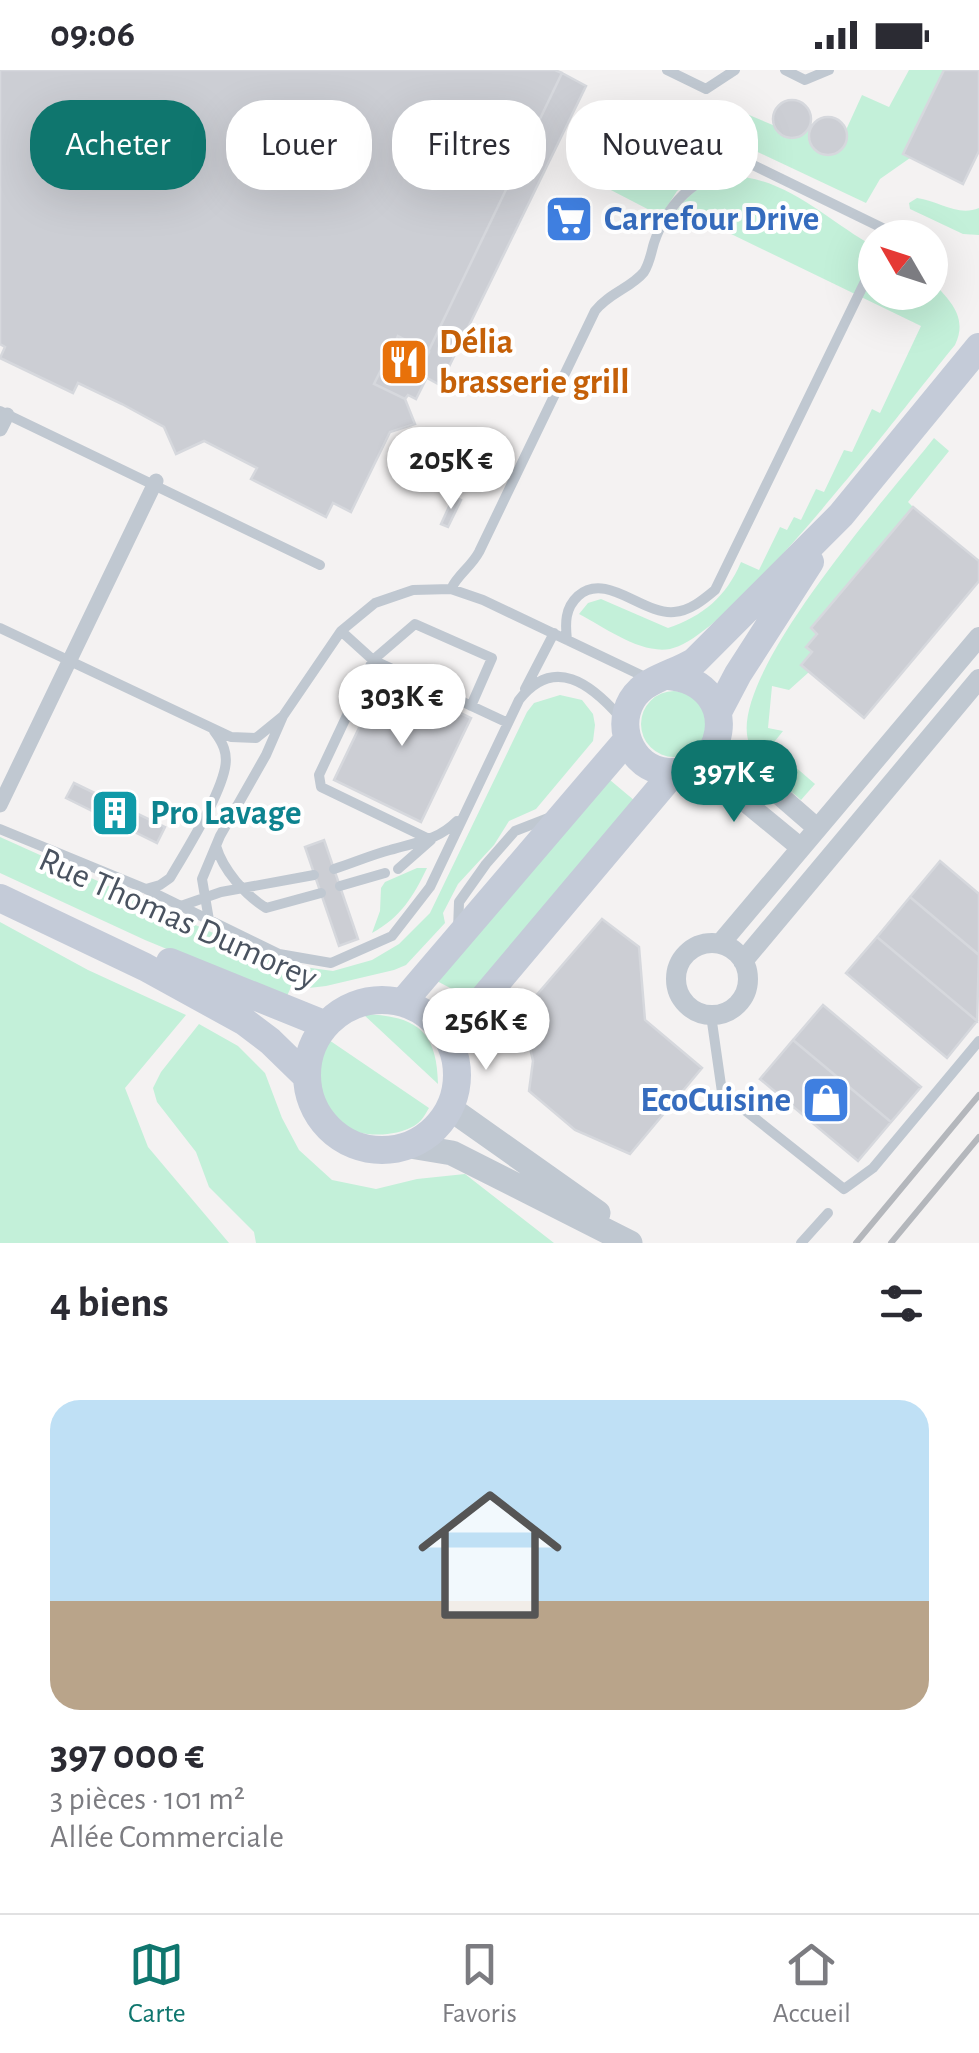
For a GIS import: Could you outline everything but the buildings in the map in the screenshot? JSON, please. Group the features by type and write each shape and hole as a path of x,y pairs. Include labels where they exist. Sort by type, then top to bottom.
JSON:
{"main road":[{"path":"403,1002 562,815 626,731 633,697 695,661 841,515 979,347"},
{"path":"718,712 738,674 841,515"},
{"path":"449,1039 720,728 712,697 700,685 685,678 661,679"},
{"path":"626,731 645,764 659,770 696,760"},
{"name":"Rue Thomas Dumorey","path":"0,880 196,974 326,1025"},
{"name":"Rue Thomas Dumorey","path":"0,898 145,967 245,1022 307,1076"},
{"path":"403,1002 421,1010 449,1039 457,1062 458,1085 451,1108 434,1131 410,1146 386,1151 362,1148 340,1138 322,1122 311,1100 307,1076 312,1049 326,1025 342,1012 361,1003 403,1002"}],"street":[{"path":"0,806 155,483"},
{"path":"720,944 979,636"},
{"path":"744,961 979,679"},
{"path":"696,760 732,754 818,828"},
{"path":"696,760 801,848"},
{"path":"720,944 744,961 748,981 741,1000 728,1011 699,1013 681,998 676,975 679,964 695,946 720,944"},
{"path":"451,1108 638,1243"},
{"path":"410,1146 452,1152 630,1243"}],"lane":[{"path":"666,70 706,89 734,70"},
{"path":"785,70 805,80 829,70"},
{"path":"450,589 480,552 596,310 643,272 661,228 684,192 709,175 752,164 861,220"},
{"path":"567,640 568,611 582,592 594,588 616,592 650,608 678,612 702,601 714,590 858,296"},
{"path":"2,418 155,483 320,566"},
{"path":"208,920 202,879 283,716 342,631 361,612 391,596 422,589 450,589 661,679"},
{"path":"431,840 321,787 318,782 373,660 415,624 492,658 471,706"},
{"path":"0,628 231,737 256,738 283,716"},
{"path":"342,631 373,660 508,723"},
{"path":"0,828 146,889 279,954 331,963 392,936 430,887 554,633"},
{"path":"522,694 542,680 567,677 581,681 596,691 626,731"},
{"path":"146,889 170,878 221,780 226,754 224,744 213,730"},
{"path":"334,869 431,840 446,833 465,814"},
{"path":"398,869 431,840"},
{"path":"216,846 220,861 266,908 321,893"},
{"path":"340,886 384,874"},
{"path":"182,906 244,888 314,875"},
{"path":"711,1015 722,1092 844,1189 873,1168 979,1041"},
{"path":"801,1243 828,1213"}],"green space":[{"path":"909,70 944,70 903,154 910,158 880,179 866,203 758,152 758,119 792,137 809,127 815,149 832,154 846,143 846,130 862,95 889,107"},
{"path":"758,180 804,201 858,237 858,295 694,216 686,228 671,221 694,192 758,190"},
{"path":"611,190 678,190 661,216"},
{"path":"917,198 956,210 979,208 979,235 963,234 948,227 948,220 933,220 910,209 909,203"},
{"path":"948,301 958,317 959,335 860,464 734,605 698,635 670,649 659,650 623,639 579,614 588,603 601,599 668,628 712,604 741,562 759,570 780,527 787,530 794,517 801,520 816,489 824,492 844,450 852,452 872,409 880,413 921,326 888,310 948,310"},
{"path":"934,438 949,451 908,502 913,507 812,628 817,634 807,647 812,652 801,665 809,672 789,690 772,686 768,728 783,731 771,746 815,784 801,800 753,752 748,713 762,675 817,586"},
{"path":"674,691 698,700 707,724 698,748 674,757 650,748 641,724 650,700"},
{"path":"560,695 582,700 593,714 593,741 536,809 509,821 494,845 458,884 443,913 445,923 406,965 394,970 326,986 309,988 293,983 286,998 145,940 0,873 0,837 282,964 333,971 372,960 399,944 430,913 527,712 534,703"},
{"path":"604,775 635,801 465,1004 452,989 435,980"},
{"path":"417,868 427,868 411,897 391,920 372,933 385,882"},
{"path":"0,922 88,970 186,1015 125,1088 148,1147 229,1243 0,1243"},
{"path":"363,1014 397,1018 420,1029 433,1050 438,1084"},
{"path":"199,1024 238,1046 265,1073 299,1150 332,1180 376,1189 417,1179 465,1174 554,1243 256,1243 254,1232 209,1187 196,1152 157,1102 153,1088"},
{"path":"326,1038 429,1108 421,1120 401,1131 370,1134 355,1132 330,1118 321,1106 315,1085"}],"railway":[{"path":"856,1243 979,1095"},
{"path":"891,1243 979,1137"}],"place":[{"name":"Carrefour Drive","path":"569,219"},
{"name":"Délia brasserie grill","path":"404,362"},
{"name":"Pro Lavage","path":"115,813"},
{"name":"EcoCuisine","path":"826,1100"}]}
